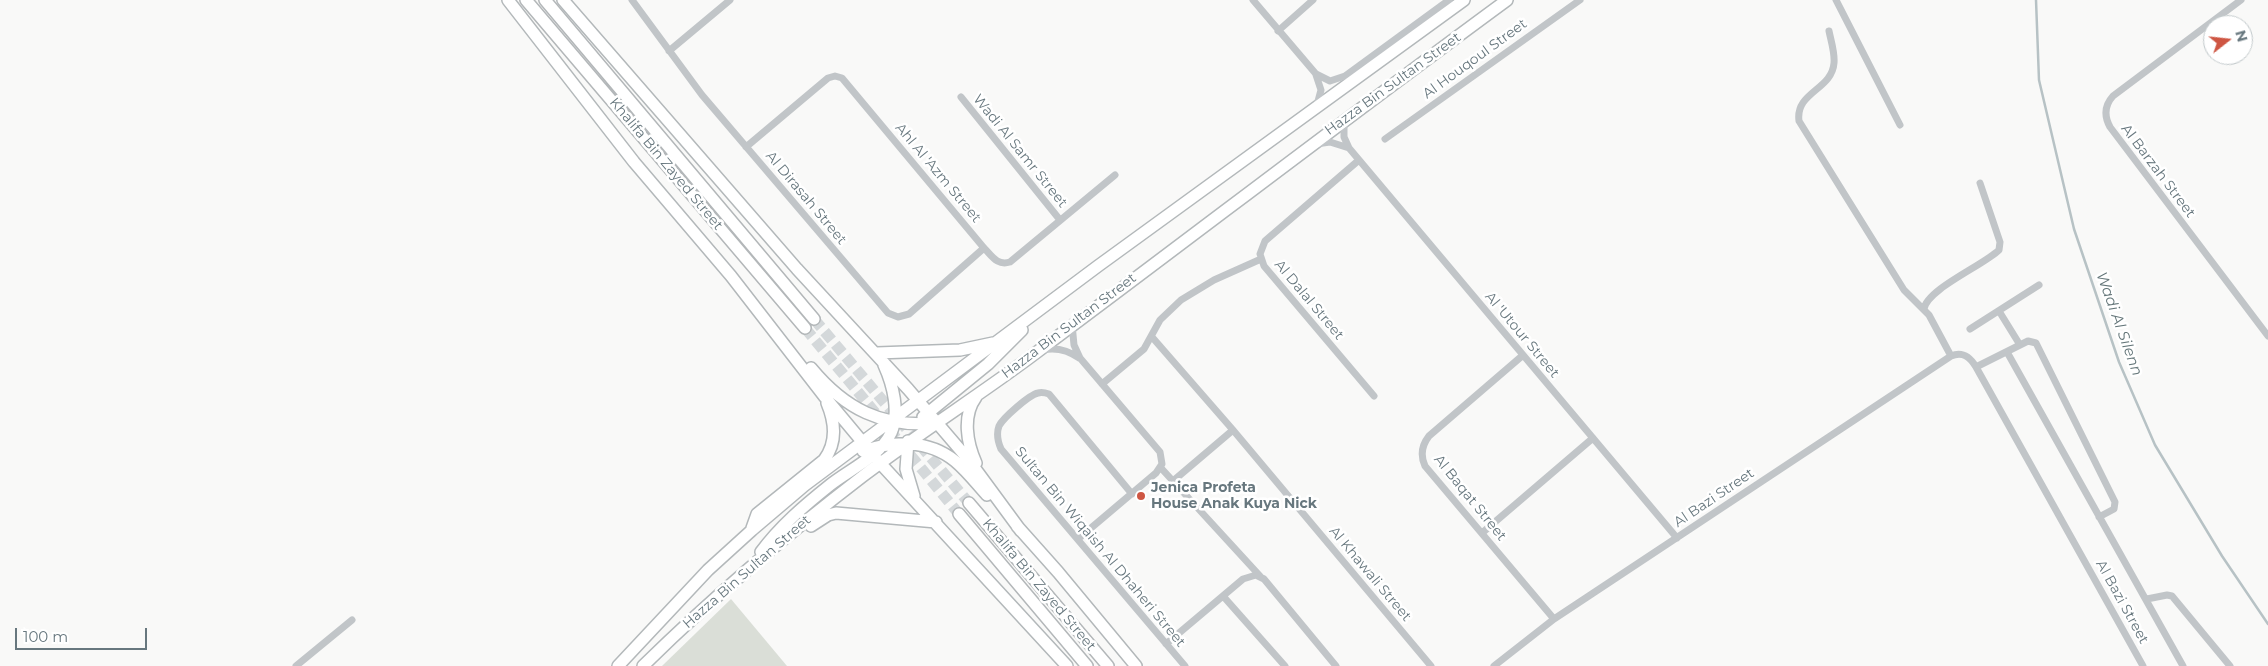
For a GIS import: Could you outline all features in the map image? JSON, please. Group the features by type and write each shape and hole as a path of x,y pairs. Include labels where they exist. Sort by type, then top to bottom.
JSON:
{"main road":[{"path":"508,0 634,162 731,276 824,396 880,463 1067,666"},
{"name":"Khalifa Bin Zayed Street","path":"526,0 805,328"},
{"name":"Khalifa Bin Zayed Street","path":"545,0 814,319"},
{"path":"563,0 798,269 919,401 968,459 1021,531"},
{"name":"Hazza Bin Sultan Street","path":"618,666 708,570 752,530 830,468 869,448 894,420 919,401 1113,255 1312,111 1354,78 1464,0"},
{"name":"Hazza Bin Sultan Street","path":"643,666 699,611 755,562 880,463 1038,351 1345,118 1507,0"},
{"path":"731,276 753,298 814,372 842,400 860,411 894,420 917,424 937,423"},
{"path":"918,504 907,476 908,444 917,424 928,412 1011,343 1031,317"},
{"path":"879,356 960,350 1000,341"},
{"path":"879,356 894,396 894,420 891,433 882,446"},
{"path":"978,393 968,411 968,432 971,451 979,469 1021,531"},
{"path":"752,530 757,514 829,454 832,446 833,429 824,396"},
{"path":"755,562 781,527 869,448 908,444 932,448 955,461 1021,531 1136,666"},
{"name":"Khalifa Bin Zayed Street","path":"970,504 1108,666"},
{"path":"755,562 774,552 820,519 836,513 936,522"},
{"name":"Khalifa Bin Zayed Street","path":"959,514 1087,666"}],"street":[{"name":"Al Dirasah Street","path":"632,0 661,36 687,76 882,308 891,315 900,316 911,312 984,248"},
{"path":"669,51 730,0"},
{"path":"1253,0 1316,74 1325,80 1341,79 1449,0"},
{"path":"1278,30 1313,0"},
{"name":"Al Houqoul Street","path":"1385,139 1580,0"},
{"path":"1836,0 1900,124"},
{"name":"Al Barzah Street","path":"2241,0 2113,96 2106,106 2105,115 2112,131 2268,336"},
{"path":"1829,31 1834,57 1833,69 1824,83 1804,100 1799,110 1799,121 1904,290 1913,301 1924,309 1951,356"},
{"path":"1312,111 1317,105 1321,90 1316,74"},
{"name":"Ahl Al 'Azm Street","path":"746,147 828,78 835,76 842,78 984,248 996,261 1006,263 1116,175"},
{"name":"Wadi Al Samr Street","path":"961,98 1060,220"},
{"name":"Al 'Utour Street","path":"1345,118 1343,131 1349,148 1677,538"},
{"path":"1310,146 1330,142 1349,148"},
{"name":"Al Dalal Street","path":"1359,160 1265,241 1261,249 1261,259 1264,266 1374,396"},
{"path":"1924,309 1926,301 1999,250 2000,242 1980,183"},
{"path":"1102,384 1144,349 1160,320 1181,300 1214,280 1261,259"},
{"path":"1970,329 2039,285"},
{"path":"1999,311 2020,345"},
{"path":"1072,324 1074,345 1080,358 1160,452 1162,459 1161,468 1078,539"},
{"name":"Al Khawali Street","path":"1152,336 1431,666"},
{"path":"1976,368 2030,341 2038,346 2115,502 2115,507 2112,511 2099,517"},
{"path":"1038,351 1060,349 1071,352 1080,358"},
{"path":"2007,352 2183,666"},
{"name":"Al Bazi Street","path":"1494,666 1554,620 1951,356 1964,355 1976,368 2143,666"},
{"name":"Al Baqat Street","path":"1522,356 1429,436 1422,450 1425,466 1554,620"},
{"name":"Sultan Bin Wiqaish Al Dhaheri Street","path":"1132,494 1049,394 1042,392 1035,394 1006,417 998,432 1002,450 1185,666"},
{"path":"1173,481 1233,430"},
{"path":"1482,533 1593,438"},
{"path":"1161,468 1260,576 1336,666"},
{"path":"1166,644 1247,576 1260,576"},
{"path":"2147,600 2167,595 2174,598 2230,666"},
{"path":"1223,596 1285,666"},
{"path":"296,666 352,620"}],"shaded area":[{"path":"731,599 787,666 662,666"}],"waterway":[{"name":"Wadi Al Silenn","path":"2036,0 2039,80 2074,229 2119,362 2155,445 2222,556 2268,624"}],"tunnel":[{"path":"814,319 969,503"},
{"path":"805,328 959,514"}],"place":[{"name":"Jenica Profeta House Anak Kuya Nick","path":"1141,496"}]}
